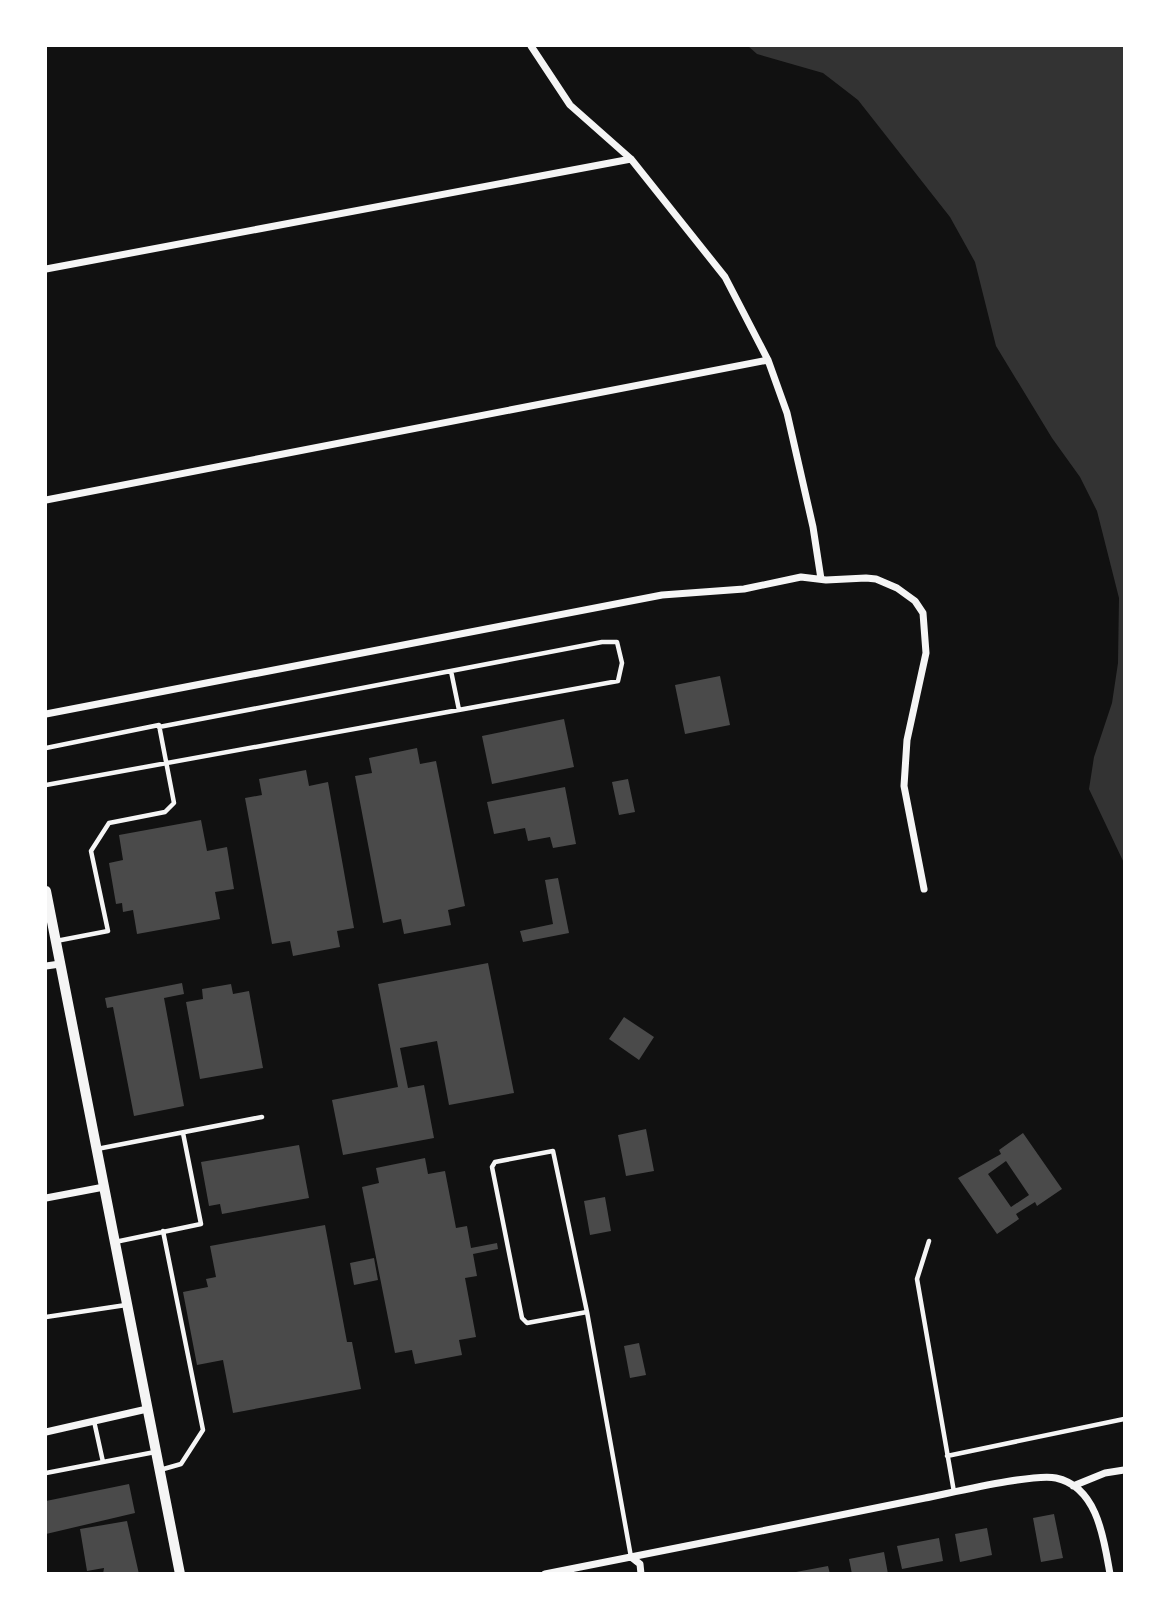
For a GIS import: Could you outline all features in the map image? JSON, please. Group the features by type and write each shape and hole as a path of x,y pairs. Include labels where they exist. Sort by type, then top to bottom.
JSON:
{"street":[{"path":"531,46 570,105 631,159 725,276 768,360 793,436 821,579"},
{"path":"46,269 631,159"},
{"path":"46,500 768,360"},
{"path":"46,714 616,602 662,595 744,589 801,577 876,579 915,601 923,613 926,653 907,740 904,786 924,889"},
{"path":"46,891 180,1573"},
{"path":"46,967 60,964"},
{"path":"46,1198 104,1187"},
{"path":"46,1432 147,1409"},
{"path":"1073,1486 1105,1473 1125,1470"},
{"path":"545,1573 954,1493 1056,1478 1073,1486 1090,1501 1103,1535 1110,1573"},
{"path":"631,1557 639,1564 641,1573"}],"lane":[{"path":"46,748 602,642 617,642 622,663 618,681 46,785"},
{"path":"451,671 459,710"},
{"path":"56,942 108,930 91,851 108,823 172,808 174,803 159,727"},
{"path":"96,1150 262,1117"},
{"path":"114,1242 201,1224 183,1133"},
{"path":"587,1312 527,1323 522,1318 492,1167 495,1162 553,1151 587,1312 631,1557"},
{"path":"159,1470 181,1464 203,1430 163,1231"},
{"path":"929,1241 917,1279 954,1493"},
{"path":"46,1317 127,1305"},
{"path":"947,1456 1125,1419"},
{"path":"94,1421 103,1461"},
{"path":"46,1474 156,1451"}],"shaded area":[{"path":"748,46 1124,46 1124,863 1089,789 1094,757 1112,703 1118,663 1119,598 1097,511 1080,477 1052,438 996,346 975,262 950,217 858,100 823,73 757,54"}],"building":[{"path":"720,676 730,725 685,734 675,685"},
{"path":"564,719 574,767 492,784 482,736"},
{"path":"417,748 420,764 436,761 465,906 448,910 451,925 404,934 401,919 383,923 355,776 372,773 369,758"},
{"path":"306,770 309,786 328,782 354,928 337,931 340,947 293,956 290,941 272,944 245,798 262,795 259,779"},
{"path":"628,779 635,812 619,815 612,782"},
{"path":"565,787 576,844 553,848 550,837 528,841 525,828 494,834 487,802"},
{"path":"201,820 207,851 227,847 234,889 215,892 220,919 137,934 133,910 123,912 122,903 116,904 109,863 123,860 119,835"},
{"path":"558,878 569,933 523,942 520,931 553,924 545,880"},
{"path":"488,963 514,1093 449,1105 437,1041 400,1048 408,1088 424,1085 434,1138 343,1155 332,1100 398,1087 378,984"},
{"path":"182,983 184,994 164,998 184,1106 134,1116 113,1007 107,1008 105,998"},
{"path":"231,984 233,994 249,991 263,1068 200,1079 186,1002 203,999 202,989"},
{"path":"624,1017 654,1037 639,1060 609,1039"},
{"path":"646,1129 654,1171 626,1176 618,1135"},
{"path":"1023,1133 1062,1189 1037,1206 1035,1202 1016,1214 1019,1219 997,1234 958,1178 1001,1154 999,1150","holes":["1006,1161 1029,1195 1011,1207 988,1174"]},
{"path":"299,1145 309,1198 222,1214 220,1204 209,1206 201,1162"},
{"path":"425,1158 428,1174 445,1171 456,1228 467,1226 471,1248 497,1243 498,1249 473,1254 477,1276 465,1278 476,1337 459,1340 462,1355 415,1364 412,1350 395,1353 362,1187 379,1183 376,1168"},
{"path":"605,1197 611,1231 590,1235 584,1201"},
{"path":"325,1225 347,1342 352,1342 361,1389 233,1413 223,1360 197,1365 183,1292 208,1287 206,1279 216,1277 210,1246"},
{"path":"374,1258 378,1280 354,1285 350,1263"},
{"path":"639,1343 646,1375 630,1378 624,1346"},
{"path":"129,1484 135,1513 46,1534 46,1501"},
{"path":"1054,1514 1063,1558 1041,1562 1033,1518"},
{"path":"127,1521 139,1574 103,1574 104,1568 87,1571 80,1529"},
{"path":"987,1528 992,1555 960,1562 955,1534"},
{"path":"939,1538 943,1561 902,1569 897,1546"},
{"path":"884,1552 888,1574 852,1574 849,1559"},
{"path":"828,1566 830,1574 796,1572"}]}
